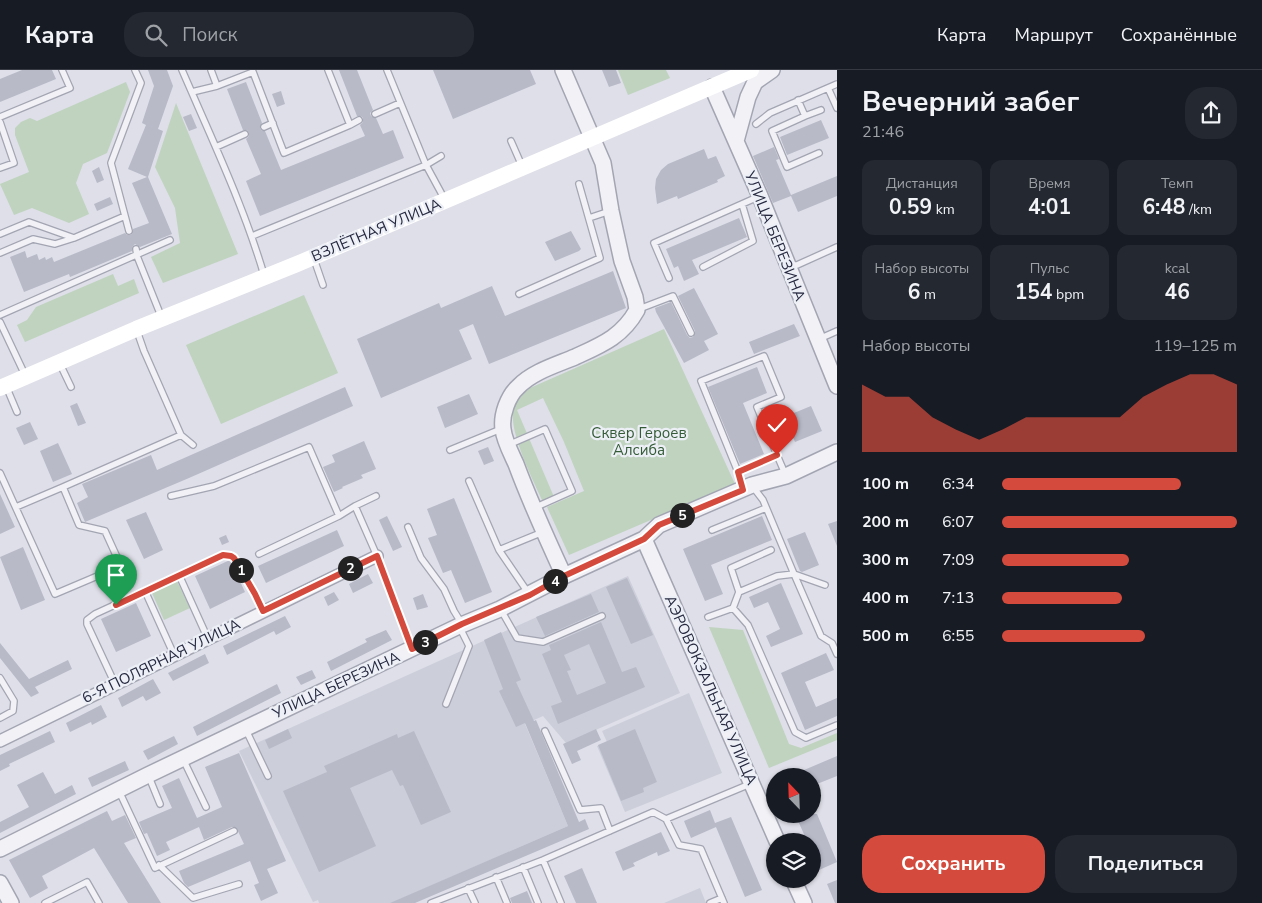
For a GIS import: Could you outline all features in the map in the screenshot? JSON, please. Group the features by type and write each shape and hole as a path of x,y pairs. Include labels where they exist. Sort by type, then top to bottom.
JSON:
{"main road":[{"name":"ВЗЛЁТНАЯ УЛИЦА","path":"3,387 162,318 314,257 751,70"}],"street":[{"path":"563,70 603,163 622,261 635,297 637,310 624,328 610,340 529,378 517,387 509,399 503,428 508,445 543,532 564,576"},
{"path":"736,141 748,97 755,82 772,70"},
{"name":"УЛИЦА БЕРЕЗИНА","path":"712,87 760,196 837,386"},
{"name":"УЛИЦА БЕРЕЗИНА","path":"0,849 118,789 460,625 530,595 564,576 644,539 659,525 747,487 786,476 836,456"},
{"name":"АЭРОВОКЗАЛЬНАЯ УЛИЦА","path":"644,539 774,833"},
{"name":"6-Я ПОЛЯРНАЯ УЛИЦА","path":"0,741 377,556"},
{"path":"0,883 11,903"},
{"path":"797,888 804,903"}],"lane":[{"path":"0,117 70,88 62,70"},
{"path":"129,231 111,163 141,83 135,70"},
{"path":"182,70 216,146 252,236 264,277"},
{"path":"210,70 217,86"},
{"path":"328,70 350,125"},
{"path":"387,70 426,165 445,200"},
{"path":"192,92 217,86 253,71 284,153 359,120"},
{"path":"756,124 770,113 837,84"},
{"path":"828,88 837,108"},
{"path":"798,100 806,116"},
{"path":"375,114 400,103"},
{"path":"819,153 787,167 772,131 821,110"},
{"path":"0,122 14,163 0,168"},
{"path":"264,127 273,123"},
{"path":"216,146 245,134"},
{"path":"511,141 522,168"},
{"path":"252,236 426,165 441,156"},
{"path":"519,294 600,258 579,184"},
{"path":"669,278 654,244 760,196"},
{"path":"703,267 752,240 742,204"},
{"path":"588,218 611,211"},
{"path":"0,253 33,239 55,244 125,216"},
{"path":"0,234 29,222 74,238"},
{"path":"0,315 137,252 170,240"},
{"path":"788,265 797,264 837,247"},
{"path":"137,252 162,318"},
{"path":"314,257 323,285"},
{"path":"637,310 652,306 673,296 691,333"},
{"path":"0,322 26,377"},
{"path":"136,329 182,436 193,445"},
{"path":"817,340 837,331"},
{"path":"0,341 7,338"},
{"path":"786,476 757,407 781,397 764,356 700,381 738,472 747,487 763,500 821,636 832,644 837,654"},
{"path":"60,362 71,387"},
{"path":"3,387 17,412"},
{"path":"450,450 503,428"},
{"path":"508,445 544,429 572,492 534,508"},
{"path":"16,507 182,436"},
{"path":"172,496 214,486 309,447 339,516"},
{"path":"738,472 777,455"},
{"path":"0,473 55,594 120,566 105,532 79,525 62,487"},
{"path":"469,481 499,550 530,595"},
{"path":"259,554 376,496"},
{"path":"355,506 377,556 412,649"},
{"path":"712,530 766,508"},
{"path":"408,528 421,558 444,589 469,646 446,704"},
{"path":"499,550 543,532"},
{"path":"734,608 739,592 731,568 771,550"},
{"path":"115,684 86,620 116,605 223,555 234,558 263,611"},
{"path":"210,561 213,568"},
{"path":"739,592 777,576 794,574 825,584"},
{"path":"179,575 208,639"},
{"path":"145,591 174,655"},
{"path":"116,605 118,611"},
{"path":"708,617 734,608"},
{"path":"734,608 748,625 795,732 806,738 837,725"},
{"path":"500,609 517,638 543,642 602,616"},
{"path":"0,678 14,701 13,711 0,718"},
{"path":"246,728 268,776"},
{"path":"545,731 580,810 601,808 610,830"},
{"path":"183,759 206,807"},
{"path":"148,775 160,804"},
{"path":"666,819 752,783"},
{"path":"118,789 155,868 234,831"},
{"path":"432,903 543,860 654,812 666,819 679,845 701,849 723,901 710,903"},
{"path":"543,860 561,903"},
{"path":"159,865 193,898 239,884"},
{"path":"523,868 538,903"},
{"path":"496,877 507,903"},
{"path":"45,903 87,882 98,903"},
{"path":"468,888 475,903"}],"shaded area":[{"path":"628,576 680,693 566,743 543,716 525,724 568,826 391,903 319,903 318,900 313,902 239,751"},
{"path":"689,693 722,773 625,812 597,746 607,742 602,731"},
{"path":"700,888 706,903 664,903"}],"green space":[{"path":"618,70 666,70 670,78 628,95"},
{"path":"126,82 130,92 107,153 83,164 76,183 89,214 69,223 32,208 14,215 0,184 29,172 15,135 15,128 21,122 30,118 37,121"},
{"path":"176,103 238,254 163,283 151,257 180,243 175,208 155,167"},
{"path":"113,274 118,286 134,279 139,293 25,342 17,325 27,320 36,307"},
{"path":"304,295 338,373 221,424 186,345"},
{"name":"Сквер Героев Алсиба","path":"664,329 735,484 569,555 547,507 584,491 543,398 517,410 554,497 543,502 528,469 514,429 515,406 520,397 530,388"},
{"path":"177,581 190,608 164,620 152,593"},
{"path":"709,627 743,630 789,744 801,748 837,733 837,740 769,768"}],"building":[{"path":"22,70 52,70 56,79 0,102 0,79"},
{"path":"148,70 167,70 173,86 158,129 163,131 148,177 172,234 140,247 135,244 132,247 132,251 70,277 69,274 24,292 10,257 25,251 27,258 37,254 39,260 45,257 46,260 52,257 54,262 125,233 131,235 133,229 149,223 132,183 147,177 128,169 146,125 142,123 154,86"},
{"path":"339,70 357,70 373,110 370,113 371,116 376,118 383,134 393,130 404,158 260,216 246,181 261,174 246,139 249,133 247,130 243,130 227,89 246,82 262,123 260,128 262,131 265,131 281,170 365,136 360,125 363,122 363,118 357,116"},
{"path":"433,70 530,70 536,84 453,119"},
{"path":"602,70 616,70 621,83 609,87"},
{"path":"281,91 285,104 277,107 272,94"},
{"path":"191,114 197,128 189,131 183,117"},
{"path":"821,120 829,138 787,155 780,137"},
{"path":"774,147 779,159 776,160 791,195 837,176 837,196 798,212 791,196 773,203 753,156"},
{"path":"704,149 708,159 716,156 725,176 717,180 718,182 678,199 677,196 657,204 656,179 661,170 668,164"},
{"path":"99,167 104,180 97,183 92,171"},
{"path":"110,197 113,204 97,211 94,204"},
{"path":"739,218 747,237 692,260 699,274 684,281 678,266 674,268 666,249"},
{"path":"571,231 581,249 555,261 545,242"},
{"path":"613,271 626,308 489,364 473,324 459,330 472,359 381,398 357,339 439,303 441,308 492,286 505,316"},
{"path":"694,288 718,334 704,341 709,350 684,363 655,308 671,302 687,335 690,338 693,337 695,331 678,296"},
{"path":"794,324 800,336 754,354 749,342"},
{"path":"757,367 767,393 743,403 764,454 740,464 708,387"},
{"path":"345,387 353,406 85,522 77,503 88,497 82,484 151,455 157,470"},
{"path":"469,394 478,414 445,428 437,407"},
{"path":"77,403 86,423 78,426 70,406"},
{"path":"811,406 822,431 795,442 784,417"},
{"path":"30,422 38,439 24,445 16,428"},
{"path":"364,441 376,469 361,475 363,478 334,492 323,467 335,462 332,455"},
{"path":"58,443 72,474 53,482 40,451"},
{"path":"488,447 494,461 484,465 478,451"},
{"path":"0,494 15,527 0,534"},
{"path":"454,498 492,592 465,603 451,570 443,573 428,538 437,535 427,509"},
{"path":"146,512 163,550 144,559 126,520"},
{"path":"387,516 402,547 393,551 379,520"},
{"path":"762,516 772,540 711,565 723,594 705,601 683,549"},
{"path":"837,521 837,546 828,524"},
{"path":"337,530 344,546 266,583 258,566"},
{"path":"805,532 819,565 802,572 787,539"},
{"path":"226,535 229,542 222,545 219,538"},
{"path":"23,547 45,600 21,610 0,557"},
{"path":"230,560 245,592 210,609 195,576"},
{"path":"368,574 373,583 353,593 349,584"},
{"path":"627,578 653,635 631,644 606,587"},
{"path":"781,583 803,634 771,647 766,636 780,629 768,602 754,608 749,597"},
{"path":"334,592 339,600 328,606 324,597"},
{"path":"423,594 428,607 417,610 413,598"},
{"path":"591,594 599,612 545,636 536,617"},
{"path":"136,603 151,636 116,652 101,619"},
{"path":"285,616 291,627 276,635 274,631 227,655 223,646"},
{"path":"601,622 622,672 636,667 645,687 558,724 551,706 562,702 542,654 551,650 549,645","holes":["589,644 606,683 577,695 567,671 571,670 564,655"]},
{"path":"386,630 392,640 331,671 327,662 367,642 365,639"},
{"path":"501,632 521,680 516,682 534,721 536,720 579,822 585,819 589,829 415,903 390,903 568,826 525,723 516,727 499,691 503,689 484,640"},
{"path":"0,643 29,679 68,660 72,669 35,687 39,693 31,697 0,658"},
{"path":"826,653 834,670 805,682 816,707 837,698 837,716 805,730 781,673"},
{"path":"205,654 209,663 173,681 168,673"},
{"path":"312,670 316,678 301,685 296,677"},
{"path":"153,679 161,693 146,701 143,696 122,707 118,698"},
{"path":"277,684 281,693 197,736 193,727"},
{"path":"101,705 107,717 92,725 91,722 70,732 66,723"},
{"path":"288,729 292,738 269,749 265,740"},
{"path":"596,729 601,740 577,751 581,760 572,764 563,744"},
{"path":"635,729 657,782 643,788 644,792 621,801 598,745"},
{"path":"50,731 55,742 9,764 10,766 0,771 0,755"},
{"path":"414,731 451,812 421,825 403,785 400,786 392,770 350,788 376,846 319,872 283,791 327,772 324,766 397,734 398,738"},
{"path":"174,736 178,744 148,760 143,751"},
{"path":"239,753 286,861 267,869 278,893 261,901 254,885 259,883 250,861 188,887 184,883 179,871 244,844 236,827 232,827 204,840 199,827 166,842 170,850 157,856 147,833 144,834 139,822 172,808 162,786 179,778 197,818 222,807 205,767"},
{"path":"837,756 837,776 821,782 821,768 809,768"},
{"path":"125,761 129,770 92,787 88,778"},
{"path":"43,772 55,794 72,785 76,794 0,833 0,822 29,807 17,785"},
{"path":"710,810 715,823 731,817 762,890 745,897 716,827 691,838 684,821"},
{"path":"107,811 112,821 125,815 136,838 124,843 161,903 128,903 94,848 42,876 48,888 30,898 9,860"},
{"path":"799,823 821,823 837,862 821,869 821,833 803,833"},
{"path":"661,832 670,851 658,856 657,852 633,863 635,866 623,871 615,852"},
{"path":"582,868 597,903 576,903 564,876"},
{"path":"837,880 837,903 835,903 827,884"},
{"path":"527,891 532,903 512,903 510,898"}],"route":[{"path":"116,605 223,555 234,558 263,611 377,556 412,649 462,624 530,595 564,576 644,539 659,525 743,490 738,472 777,455"}]}
